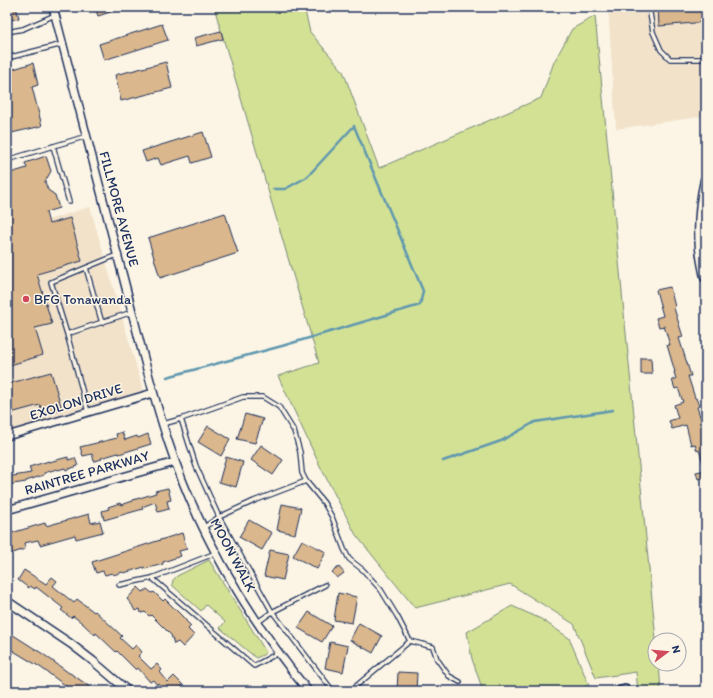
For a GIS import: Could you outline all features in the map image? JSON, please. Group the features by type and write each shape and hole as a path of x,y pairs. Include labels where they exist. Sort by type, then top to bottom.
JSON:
{"street":[{"name":"FILLMORE AVENUE","path":"53,7 161,420"},
{"path":"706,180 700,220 701,250 706,277"},
{"name":"EXOLON DRIVE","path":"7,436 153,393"},
{"name":"MOON WALK","path":"161,420 185,487 203,528 233,585 278,653 308,691"},
{"name":"RAINTREE PARKWAY","path":"7,510 175,462"},
{"path":"7,601 93,661 128,691"}],"lane":[{"path":"649,7 653,32 661,50 670,59 706,59"},
{"path":"7,32 23,29 55,15"},
{"path":"7,58 63,44"},
{"path":"7,160 87,136"},
{"path":"53,146 69,202"},
{"path":"88,412 51,282 118,255"},
{"path":"86,268 102,323"},
{"path":"67,334 132,312"},
{"path":"161,420 181,419 243,397 263,397 279,407 294,431 300,452 302,473 306,481 332,516 349,559 381,590 410,641 433,647 437,660 449,676 460,682"},
{"path":"181,419 196,466 219,518 272,612 333,691"},
{"path":"203,528 219,518 254,501 306,481"},
{"path":"119,585 152,578 216,553"},
{"path":"152,578 254,666 278,653"},
{"path":"257,622 272,612 325,585"},
{"path":"350,691 410,641"}],"shaded area":[{"path":"608,7 706,7 706,116 616,129"},
{"path":"90,207 145,396 7,436 7,232"}],"green space":[{"path":"214,7 304,7 310,32 343,71 379,168 541,98 554,62 572,29 595,16 655,632 647,632 647,672 660,672 661,691 638,691 636,672 596,678 574,624 510,584 415,608 356,535 320,466 278,376 319,363"},
{"path":"209,560 266,652 263,655 256,658 220,628 225,622 206,605 201,611 172,585 173,580 177,576"},
{"path":"512,606 541,619 569,638 589,685 571,691 483,691 472,659 467,632"}],"building":[{"path":"7,7 16,7 19,18 7,21"},
{"path":"95,7 123,7 123,8 98,16"},
{"path":"658,7 706,7 706,22 659,26"},
{"path":"162,24 168,40 104,60 99,44"},
{"path":"221,31 223,39 196,46 194,38"},
{"path":"166,62 172,88 121,101 115,75"},
{"path":"33,63 38,85 32,87 42,126 7,134 7,71"},
{"path":"203,132 211,157 192,163 190,156 161,165 158,158 146,162 142,151"},
{"name":"BFG Tonawanda","path":"46,156 51,171 45,182 48,190 55,195 59,208 46,212 49,224 70,218 82,261 37,274 52,324 35,328 43,355 7,366 7,236 10,235 7,226 7,174 27,168 25,163"},
{"path":"225,213 238,253 160,278 148,238"},
{"path":"670,287 674,308 683,337 679,338 691,376 688,376 699,406 697,407 702,422 704,422 706,428 706,466 704,466 699,450 697,451 695,444 691,445 686,425 672,429 669,421 678,418 674,405 683,402 678,388 675,389 672,380 676,379 675,372 667,345 670,345 664,326 659,327 656,318 663,316 656,290"},
{"path":"641,358 651,358 652,374 641,374"},
{"path":"51,372 62,409 43,414 40,405 7,414 7,384"},
{"path":"245,414 263,419 255,443 237,439"},
{"path":"208,426 230,439 221,456 198,442"},
{"path":"122,432 125,440 137,436 138,438 148,434 151,444 94,461 92,454 83,456 80,447 117,438 116,434"},
{"path":"261,445 283,460 273,475 251,460"},
{"path":"68,457 68,460 75,458 78,466 66,470 65,468 57,469 44,473 44,475 26,482 7,485 7,477 31,473 29,467"},
{"path":"226,457 243,462 236,487 219,482"},
{"path":"706,470 706,477 698,479 696,472"},
{"path":"168,488 171,500 167,501 169,509 158,512 155,502 142,507 143,509 104,520 102,511 109,509 108,507 120,503 121,505 156,493 155,491"},
{"path":"282,504 301,508 295,534 277,530"},
{"path":"89,514 91,523 100,521 103,532 76,539 75,535 40,545 38,540 24,543 25,549 7,555 7,543 10,542 8,534 45,523 46,526"},
{"path":"249,520 272,533 262,550 239,537"},
{"path":"182,533 187,549 179,551 181,556 163,562 163,564 145,569 144,567 113,575 112,573 105,575 103,571 96,573 92,562"},
{"path":"302,540 326,552 317,569 293,556"},
{"path":"270,550 289,554 283,580 264,576"},
{"path":"339,567 344,573 337,578 332,572"},
{"path":"24,570 46,584 52,577 57,581 53,586 74,603 77,599 94,612 95,611 122,636 120,638 132,649 136,645 142,652 138,656 151,669 157,664 162,670 160,672 168,682 174,676 183,685 178,691 166,691 158,683 157,685 153,680 150,682 138,668 136,670 96,633 95,635 73,616 71,618 61,610 63,608 36,587 35,589 30,586 29,588 18,580"},
{"path":"138,587 143,592 147,589 152,593 154,592 163,601 165,599 191,626 188,629 194,635 183,647 178,642 174,644 171,635 151,615 149,616 145,612 141,613 140,609 135,611 127,599"},
{"path":"338,593 357,597 352,623 334,620"},
{"path":"309,612 332,626 322,642 298,628"},
{"path":"359,623 382,636 373,653 350,640"},
{"path":"7,631 86,684 93,691 73,691 40,667 7,647"},
{"path":"330,642 348,646 343,672 325,668"},
{"path":"398,672 417,673 416,691 397,691"}],"waterway":[{"path":"167,377 282,346 420,305 423,291 354,126 307,177 285,189 273,189"},
{"path":"443,461 501,441 535,422 613,410"}],"place":[{"name":"BFG Tonawanda","path":"26,299"}]}
